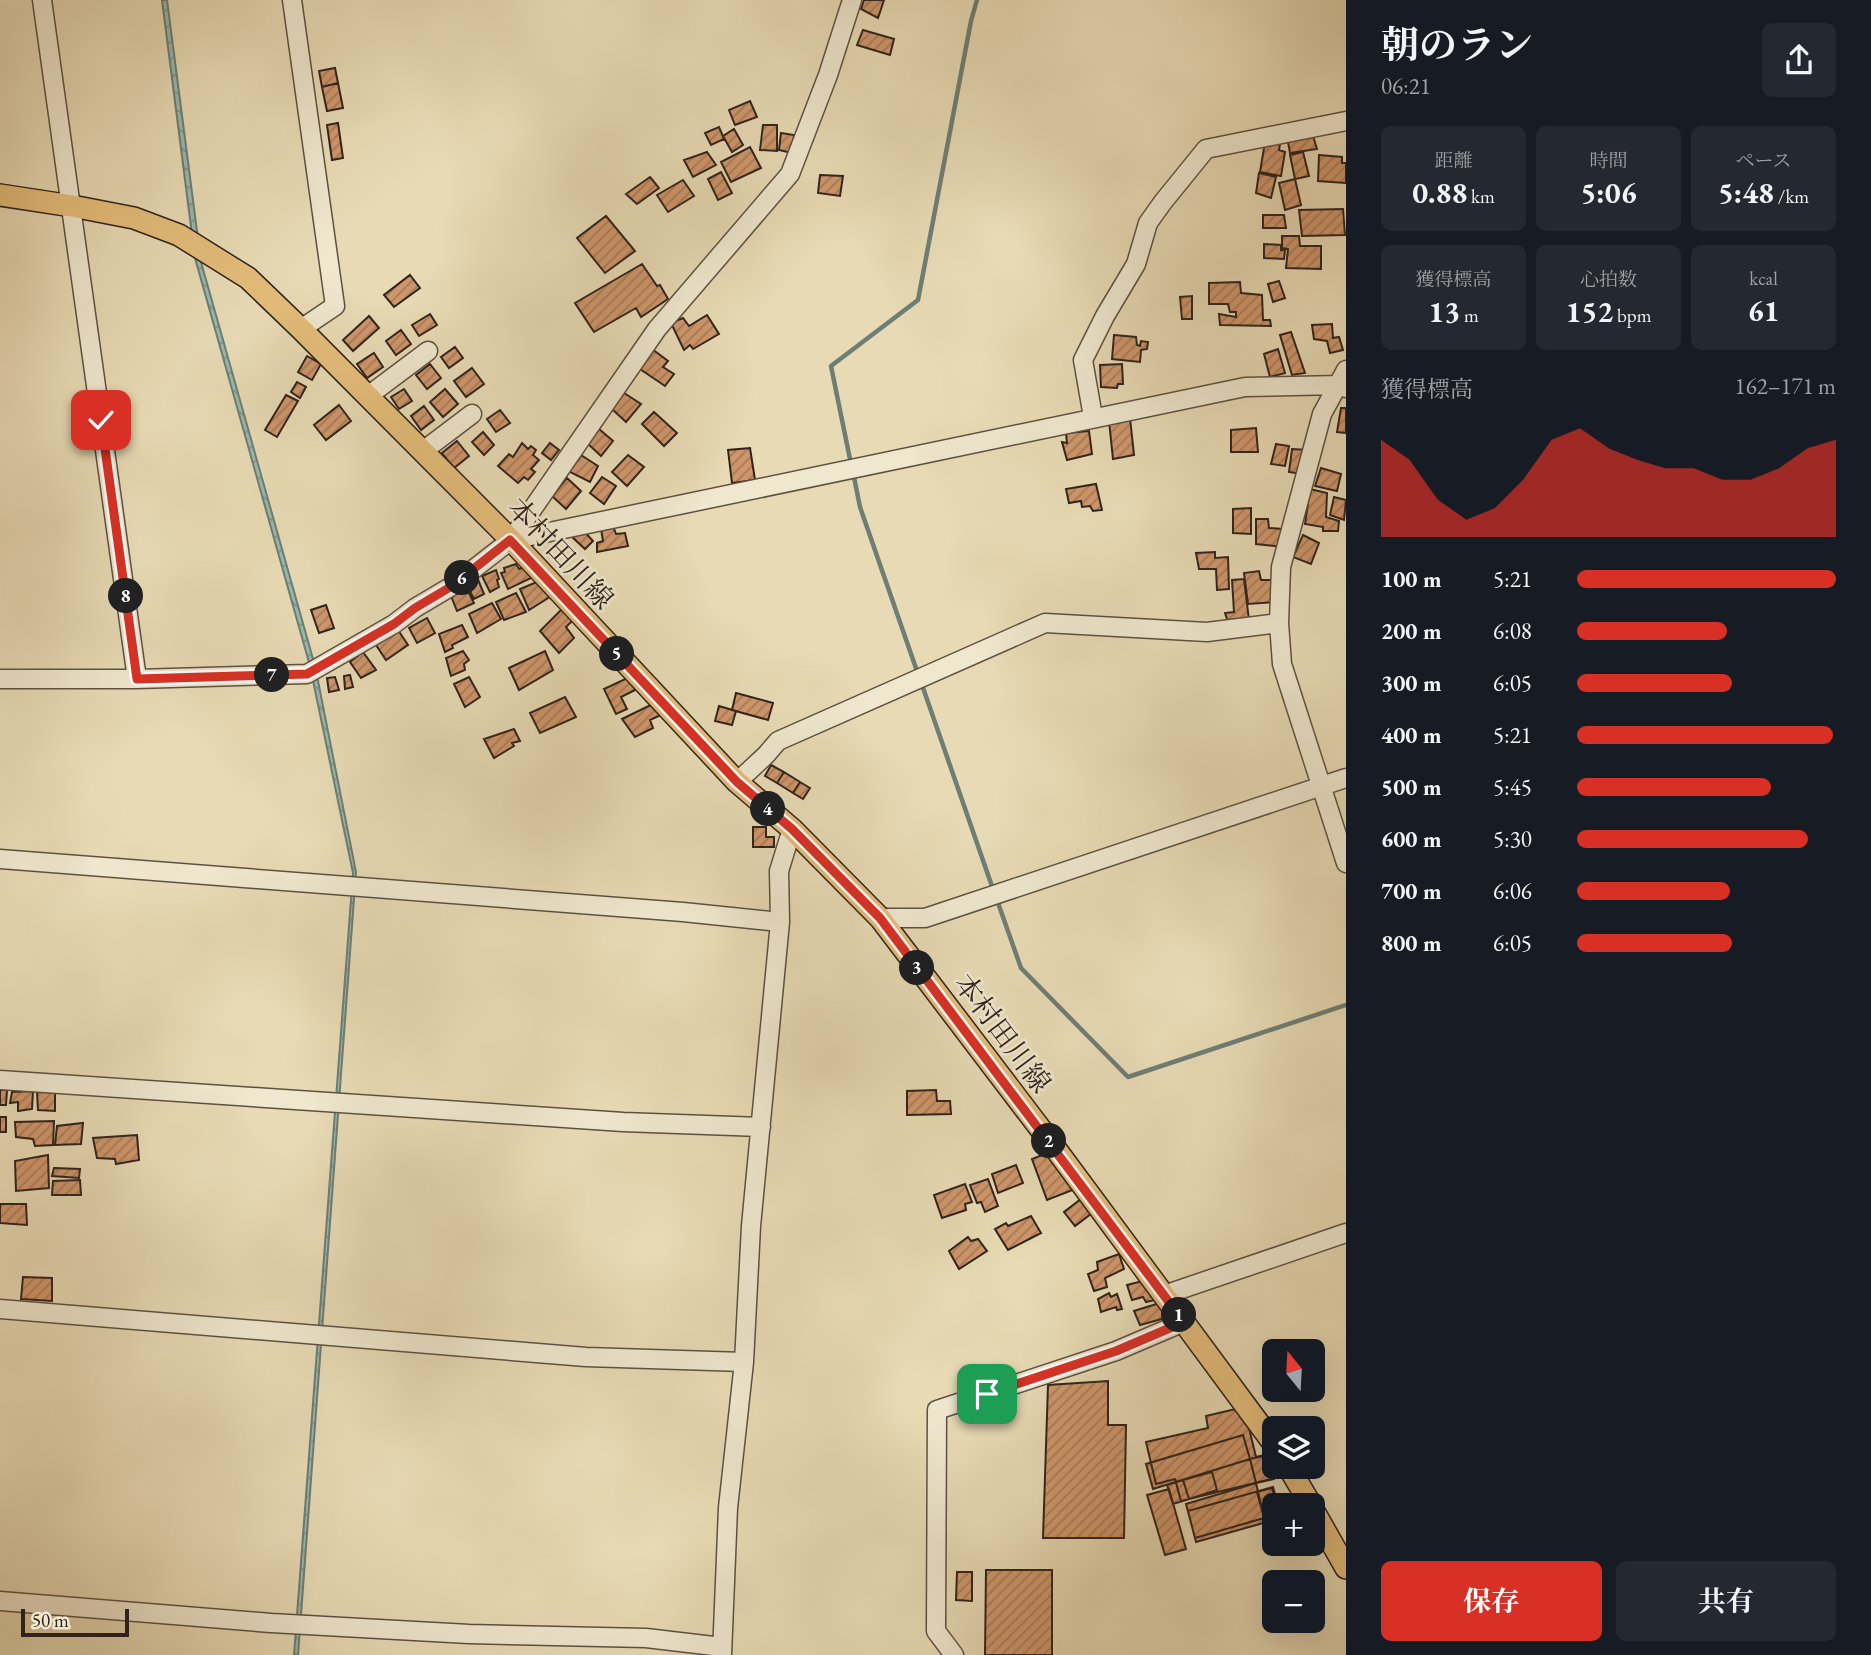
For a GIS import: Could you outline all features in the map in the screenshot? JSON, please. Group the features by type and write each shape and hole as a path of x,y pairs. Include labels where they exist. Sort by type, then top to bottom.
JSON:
{"main road":[{"name":"本村田川線","path":"0,195 134,218 179,235 248,278 301,329 510,540 737,782 792,829 880,918 1262,1428"},
{"path":"1325,1530 1346,1568"}],"street":[{"path":"42,0 137,679"},
{"path":"292,0 335,306 301,329"},
{"path":"0,679 137,679 307,674 394,624 452,586 510,540 657,329 790,174 828,75 852,0"},
{"path":"1093,417 1083,360 1136,264 1148,223 1206,149 1346,121"},
{"path":"368,396 428,351"},
{"path":"510,540 1245,387 1344,381"},
{"path":"1344,381 1322,414 1282,567 1279,623 1282,664 1346,863"},
{"path":"423,451 472,414"},
{"path":"737,782 778,741 1045,624 1207,632 1279,623"},
{"path":"880,918 925,918 1346,778"},
{"path":"0,1601 271,1623 470,1634 646,1639 722,1651 729,1508 744,1363 751,1227 780,922 779,871 792,829"},
{"path":"0,859 545,900 780,922"},
{"path":"0,1080 623,1122 761,1127"},
{"path":"1164,1294 1346,1233"},
{"path":"0,1309 586,1357 744,1363"},
{"path":"954,1655 936,1631 937,1410 1116,1351 1184,1322"}],"water":[{"path":"162,0 167,0 201,262 315,666 356,872 298,1655 294,1655 353,873 310,666 195,258"}],"building":[{"path":"864,0 884,0 878,18 861,9"},
{"path":"863,30 894,39 890,55 857,45"},
{"path":"335,68 338,83 322,87 319,71"},
{"path":"338,83 343,108 327,111 322,87"},
{"path":"750,101 757,117 735,125 729,110"},
{"path":"338,123 343,158 332,160 327,125"},
{"path":"763,125 777,125 777,151 760,150"},
{"path":"719,127 724,139 711,145 705,133"},
{"path":"734,129 743,145 732,152 723,136"},
{"path":"781,133 794,135 792,153 779,150"},
{"path":"1313,136 1317,149 1290,153 1288,142"},
{"path":"1265,142 1280,144 1279,150 1285,152 1281,176 1260,172"},
{"path":"750,147 761,168 731,182 721,162"},
{"path":"707,152 716,165 693,177 684,160"},
{"path":"1303,152 1309,176 1295,179 1290,155"},
{"path":"1319,155 1342,157 1342,163 1346,163 1346,183 1318,181"},
{"path":"721,172 732,193 718,200 708,179"},
{"path":"1259,173 1276,177 1271,198 1256,193"},
{"path":"820,175 843,176 840,196 818,193"},
{"path":"650,177 659,188 637,204 626,194"},
{"path":"1295,179 1301,205 1285,210 1279,183"},
{"path":"683,180 694,196 668,212 657,195"},
{"path":"1343,209 1345,235 1302,236 1299,210"},
{"path":"1263,215 1284,215 1286,228 1263,228"},
{"path":"606,216 635,251 605,273 577,238"},
{"path":"1282,236 1299,236 1300,246 1321,246 1321,269 1286,268 1288,249 1282,248"},
{"path":"1264,244 1281,245 1281,250 1285,250 1284,259 1264,258"},
{"path":"642,264 668,299 641,317 636,308 594,332 575,303"},
{"path":"410,275 420,288 394,307 384,295"},
{"path":"1279,281 1285,298 1273,302 1268,284"},
{"path":"1240,282 1241,293 1262,295 1263,320 1270,320 1271,326 1220,325 1219,314 1236,317 1236,312 1230,312 1228,304 1209,304 1209,283"},
{"path":"1192,296 1192,319 1182,319 1180,297"},
{"path":"430,314 437,325 419,336 412,325"},
{"path":"707,315 719,334 693,349 690,345 684,350 671,323 683,318 689,326"},
{"path":"369,316 379,328 353,351 343,340"},
{"path":"1332,324 1333,338 1339,337 1343,350 1330,353 1327,341 1314,339 1312,325"},
{"path":"401,330 411,344 396,355 386,341"},
{"path":"1291,332 1305,373 1292,375 1280,335"},
{"path":"1114,335 1136,337 1137,345 1140,346 1141,341 1148,342 1147,349 1141,350 1140,362 1112,359"},
{"path":"648,346 668,361 663,367 674,374 665,386 634,365"},
{"path":"455,347 463,358 449,368 441,357"},
{"path":"1278,349 1285,373 1270,377 1264,354"},
{"path":"374,353 383,367 367,378 357,364"},
{"path":"307,356 321,364 312,380 298,372"},
{"path":"430,364 441,378 427,389 416,375"},
{"path":"1122,364 1123,384 1118,384 1117,388 1101,387 1100,365"},
{"path":"472,368 484,384 466,397 454,381"},
{"path":"297,382 306,387 300,398 291,392"},
{"path":"404,389 412,401 399,409 391,397"},
{"path":"445,389 458,404 443,417 430,402"},
{"path":"621,391 641,404 626,422 611,408"},
{"path":"286,395 298,401 277,437 265,430"},
{"path":"339,405 351,421 326,440 314,425"},
{"path":"424,406 434,420 421,430 411,416"},
{"path":"1341,408 1346,408 1346,433 1337,432"},
{"path":"500,410 510,423 496,432 487,419"},
{"path":"654,412 677,433 664,446 642,424"},
{"path":"1130,418 1134,455 1113,459 1109,421"},
{"path":"1256,428 1258,452 1231,452 1231,430"},
{"path":"599,429 613,441 601,456 586,442"},
{"path":"1089,431 1092,454 1067,460 1062,442 1067,443 1066,433"},
{"path":"483,432 494,445 484,455 472,442"},
{"path":"457,441 469,456 454,468 442,453"},
{"path":"522,443 528,449 531,446 536,450 533,455 539,460 531,469 535,472 528,480 524,477 518,483 498,466 509,454 513,457"},
{"path":"550,443 559,450 551,460 542,453"},
{"path":"1276,444 1289,446 1285,466 1271,464"},
{"path":"750,448 755,480 732,483 728,450"},
{"path":"1292,449 1307,450 1303,474 1289,472"},
{"path":"581,455 598,466 590,482 568,471"},
{"path":"628,455 644,467 627,486 612,472"},
{"path":"1321,468 1341,474 1337,491 1315,486"},
{"path":"602,477 616,486 604,504 590,493"},
{"path":"567,478 581,491 566,509 552,496"},
{"path":"1096,484 1102,510 1093,511 1090,506 1082,507 1081,501 1069,503 1066,489"},
{"path":"1310,489 1327,493 1326,517 1339,521 1338,531 1323,531 1323,527 1305,524"},
{"path":"1334,497 1346,500 1344,520 1330,515"},
{"path":"1251,508 1251,534 1233,533 1233,509"},
{"path":"1256,519 1268,519 1269,528 1283,529 1283,547 1256,544"},
{"path":"613,526 616,534 625,533 628,546 597,552 597,543 603,541 601,529"},
{"path":"581,528 593,541 585,549 571,536"},
{"path":"1303,535 1319,543 1311,564 1293,557"},
{"path":"1215,552 1215,558 1228,557 1229,589 1217,590 1216,569 1199,569 1196,553"},
{"path":"516,564 519,569 525,566 531,578 508,589 501,573 505,572 504,568"},
{"path":"496,570 499,587 490,592 482,576"},
{"path":"1259,571 1261,580 1272,580 1275,602 1248,604 1244,573"},
{"path":"477,577 484,594 474,599 465,582"},
{"path":"544,579 553,595 529,610 520,589"},
{"path":"1244,579 1249,620 1228,622 1225,613 1234,612 1232,580"},
{"path":"463,581 474,603 457,611 451,596"},
{"path":"516,593 526,612 504,620 496,602"},
{"path":"492,603 501,619 477,633 469,614"},
{"path":"567,604 577,616 566,627 574,638 559,653 540,631"},
{"path":"326,605 334,628 319,633 311,610"},
{"path":"427,618 435,633 417,643 409,628"},
{"path":"462,625 468,637 445,652 439,634"},
{"path":"398,630 408,645 386,660 376,645"},
{"path":"463,651 469,660 464,664 465,670 451,676 446,658"},
{"path":"545,651 553,670 519,690 509,668"},
{"path":"363,652 376,670 361,678 350,662"},
{"path":"636,674 643,686 621,697 627,709 616,714 604,689"},
{"path":"350,675 353,687 345,689 344,676"},
{"path":"335,677 339,690 329,692 327,678"},
{"path":"469,677 480,697 465,707 454,684"},
{"path":"736,693 773,703 768,720 732,710"},
{"path":"565,697 576,717 540,733 530,713"},
{"path":"663,699 671,710 650,720 653,728 635,737 622,719"},
{"path":"719,706 736,711 732,725 715,721"},
{"path":"514,729 520,741 512,743 514,746 494,758 484,739"},
{"path":"771,765 784,772 777,783 765,776"},
{"path":"784,772 800,782 793,793 777,783"},
{"path":"800,782 810,788 803,799 793,793"},
{"path":"753,827 766,827 766,837 774,837 774,847 753,847"},
{"path":"0,1090 7,1090 6,1105 0,1105"},
{"path":"55,1090 55,1111 38,1110 37,1092"},
{"path":"936,1090 937,1101 950,1101 951,1114 907,1115 907,1091"},
{"path":"33,1091 32,1109 18,1111 18,1102 10,1103 12,1092"},
{"path":"0,1117 6,1117 6,1132 0,1132"},
{"path":"54,1121 53,1145 35,1146 33,1139 16,1137 15,1122"},
{"path":"83,1123 81,1144 55,1145 57,1126"},
{"path":"137,1135 139,1160 116,1164 115,1159 97,1158 93,1138"},
{"path":"1052,1151 1075,1189 1047,1200 1032,1159"},
{"path":"48,1155 49,1188 16,1191 15,1161"},
{"path":"1016,1165 1023,1183 998,1193 992,1174"},
{"path":"54,1168 80,1169 79,1178 52,1176"},
{"path":"988,1179 998,1206 985,1212 981,1202 977,1203 970,1185"},
{"path":"80,1180 81,1195 52,1195 53,1181"},
{"path":"965,1184 972,1202 965,1204 966,1210 942,1218 934,1195"},
{"path":"1085,1196 1096,1210 1075,1226 1064,1212"},
{"path":"0,1204 26,1204 27,1225 0,1223"},
{"path":"1031,1216 1041,1233 1008,1250 995,1229"},
{"path":"968,1237 971,1241 978,1239 987,1251 959,1269 949,1251"},
{"path":"1119,1254 1124,1269 1105,1278 1107,1287 1094,1291 1088,1274 1098,1270 1097,1262"},
{"path":"23,1277 52,1278 52,1301 21,1299"},
{"path":"1147,1280 1159,1299 1146,1302 1143,1297 1132,1300 1127,1285"},
{"path":"1109,1293 1111,1297 1117,1294 1122,1309 1117,1310 1116,1307 1101,1312 1098,1299"},
{"path":"1163,1302 1169,1317 1140,1325 1134,1311"},
{"path":"1108,1381 1108,1425 1126,1425 1124,1538 1043,1538 1048,1385"},
{"path":"1244,1407 1256,1457 1262,1456 1262,1479 1271,1479 1181,1501 1175,1479 1156,1484 1146,1442 1208,1428 1206,1416"},
{"path":"1243,1435 1250,1459 1153,1489 1146,1464"},
{"path":"1262,1456 1262,1479 1274,1479 1256,1483 1250,1459"},
{"path":"1212,1472 1217,1490 1189,1499 1183,1480"},
{"path":"1183,1480 1189,1499 1173,1504 1167,1485"},
{"path":"1256,1483 1262,1519 1195,1538 1186,1504"},
{"path":"1273,1487 1275,1493 1262,1493 1262,1523 1196,1542 1188,1511"},
{"path":"1272,1488 1273,1493 1262,1493 1262,1511 1257,1492"},
{"path":"1169,1489 1186,1549 1165,1555 1147,1495"},
{"path":"986,1570 1052,1570 1052,1655 985,1655"},
{"path":"957,1572 972,1572 972,1601 956,1600"}],"waterway":[{"path":"851,464 831,366 918,300 977,0"},
{"path":"853,472 860,507 918,674"},
{"path":"921,682 994,892"},
{"path":"997,900 1021,968 1128,1077 1346,1005"}],"route":[{"path":"101,420 137,679 307,674 394,624 452,586 510,540 737,782 792,829 880,918 1184,1322 1116,1351 987,1394"}]}
